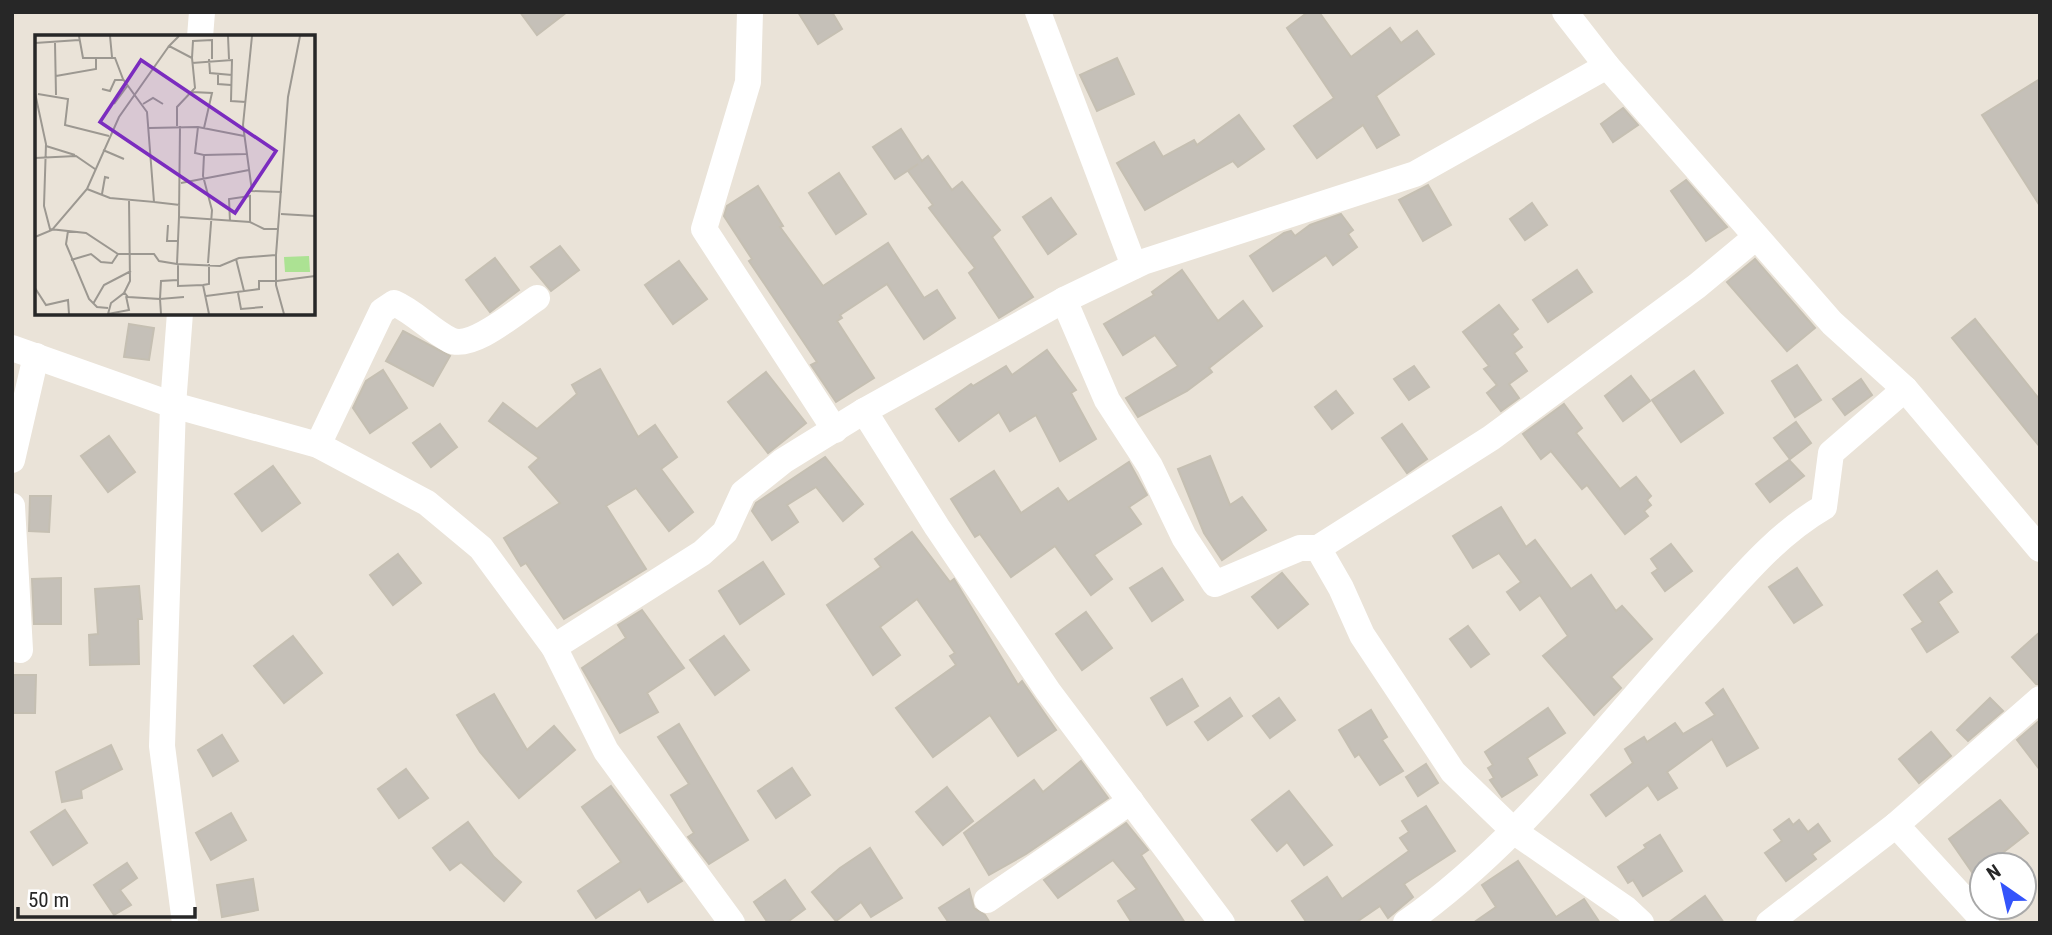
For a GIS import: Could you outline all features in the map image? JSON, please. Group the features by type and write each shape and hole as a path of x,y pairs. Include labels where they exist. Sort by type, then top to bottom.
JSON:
{"street":[{"path":"200,35 202,12"},
{"path":"750,12 748,82 704,229 835,430"},
{"path":"1038,12 1134,266"},
{"path":"1565,12 1607,66 1756,237 1832,323 1905,389 2040,550"},
{"path":"554,647 702,553 725,532 743,493 783,461 864,411 1063,300 1134,266 1415,174 1607,66"},
{"path":"1063,300 1107,400 1150,466 1184,537 1215,584 1300,548 1318,548 1491,438 1697,286 1756,237"},
{"path":"318,445 382,311 394,303 452,341 464,342 477,338 537,298"},
{"path":"180,315 173,405 162,746 185,923"},
{"path":"12,460 24,352 173,405 318,445 427,503 481,548 554,647 606,751 732,923"},
{"path":"1406,923 1515,832 1630,699 1764,554 1805,518 1824,507 1830,453 1905,389"},
{"path":"864,411 937,527 1041,680 1222,923"},
{"path":"12,506 20,649"},
{"path":"1318,548 1341,588 1362,635 1453,772 1515,832 1637,922"},
{"path":"1769,923 1896,825 2040,699"},
{"path":"987,900 1130,801"},
{"path":"1896,825 1986,923"}],"building":[{"path":"520,12 567,12 537,35"},
{"path":"798,12 832,12 842,29 818,44"},
{"path":"1308,12 1319,12 1351,57 1390,28 1401,43 1417,31 1434,54 1376,96 1399,135 1377,148 1363,125 1317,158 1294,126 1334,98 1287,28"},
{"path":"1117,58 1134,94 1097,111 1080,75"},
{"path":"2040,79 2040,206 1982,115"},
{"path":"1623,108 1638,125 1613,142 1601,124"},
{"path":"1239,115 1264,149 1238,167 1233,161 1145,210 1117,163 1154,142 1163,157 1194,140 1197,145"},
{"path":"901,129 922,161 928,156 952,190 962,182 1000,230 992,237 1033,297 999,318 969,273 975,268 929,208 933,205 908,171 918,164 895,179 873,147"},
{"path":"839,173 866,214 836,234 809,193"},
{"path":"1686,180 1727,227 1706,241 1671,191"},
{"path":"1428,185 1451,225 1423,241 1399,200"},
{"path":"758,186 783,226 780,227 823,286 888,243 924,298 937,290 955,318 924,339 887,284 840,315 842,318 837,321 874,378 836,402 811,365 817,362 749,261 752,259 724,216 727,206"},
{"path":"1051,198 1076,234 1048,254 1023,217"},
{"path":"1532,203 1547,225 1525,240 1510,219"},
{"path":"1341,214 1353,230 1348,234 1357,247 1333,265 1326,255 1273,291 1250,256 1284,233 1291,231 1295,236 1310,225"},
{"path":"560,246 579,270 551,291 531,267"},
{"path":"495,258 519,290 490,312 466,280"},
{"path":"1755,259 1815,328 1787,351 1727,282"},
{"path":"679,261 707,299 673,324 645,285"},
{"path":"1182,270 1218,321 1243,301 1262,326 1209,368 1212,372 1187,391 1138,417 1126,398 1178,366 1155,335 1123,355 1104,324 1154,295 1152,292"},
{"path":"1577,270 1592,292 1548,322 1533,300"},
{"path":"1499,305 1518,329 1512,334 1522,347 1514,353 1527,371 1509,384 1519,398 1501,411 1487,393 1497,385 1484,369 1489,366 1463,332"},
{"path":"1975,319 2040,400 2040,447 1952,338"},
{"path":"129,324 154,328 149,360 124,357"},
{"path":"403,331 450,356 433,386 386,361"},
{"path":"1047,350 1076,390 1071,393 1096,439 1060,461 1036,415 1010,431 999,412 959,441 936,409 971,384 973,386 1006,366 1012,375"},
{"path":"1797,365 1821,400 1795,417 1772,381"},
{"path":"1414,366 1429,387 1409,400 1394,379"},
{"path":"600,369 638,437 655,425 677,457 661,469 693,512 669,531 636,488 606,506 646,569 564,619 526,563 521,566 504,538 560,503 529,467 539,458 489,421 503,403 537,429 577,394 572,385"},
{"path":"383,370 407,408 370,433 353,408 366,381"},
{"path":"1694,371 1723,413 1681,442 1652,400"},
{"path":"766,372 806,423 768,453 728,402"},
{"path":"1631,376 1650,401 1623,421 1605,396"},
{"path":"1861,379 1872,395 1845,415 1833,399"},
{"path":"1336,391 1353,413 1332,429 1315,407"},
{"path":"1564,404 1582,428 1576,433 1620,489 1636,477 1651,496 1647,500 1651,505 1644,511 1648,516 1625,534 1587,485 1582,489 1551,451 1541,459 1523,434"},
{"path":"1796,422 1811,443 1790,459 1774,438"},
{"path":"440,424 457,447 431,467 413,443"},
{"path":"1402,424 1427,459 1407,473 1382,438"},
{"path":"109,436 135,472 108,492 81,456"},
{"path":"1210,456 1230,505 1242,497 1266,530 1222,560 1204,533 1178,469"},
{"path":"825,457 863,504 843,521 816,487 787,505 798,522 772,540 752,511 756,503"},
{"path":"1789,460 1804,476 1770,502 1756,484"},
{"path":"1129,462 1147,495 1129,507 1141,524 1094,555 1112,579 1091,595 1055,546 1011,577 980,534 975,537 951,499 994,471 1021,513 1058,488 1068,502"},
{"path":"273,466 300,503 262,531 235,494"},
{"path":"30,496 51,496 49,532 29,531"},
{"path":"1501,507 1526,547 1535,540 1571,589 1591,575 1616,611 1622,606 1652,639 1611,677 1621,688 1594,715 1543,656 1568,636 1540,595 1520,610 1507,592 1521,582 1499,553 1473,568 1453,536"},
{"path":"912,532 950,582 954,579 1018,685 1022,681 1056,730 1018,756 990,715 933,757 896,708 956,665 950,656 955,653 917,599 880,627 900,655 873,675 827,605 881,567 875,559"},
{"path":"1671,544 1692,571 1665,591 1652,573 1658,569 1651,559"},
{"path":"398,554 421,583 393,605 370,575"},
{"path":"763,562 784,594 740,624 719,591"},
{"path":"1162,568 1183,600 1152,621 1130,588"},
{"path":"1797,568 1822,605 1794,623 1769,587"},
{"path":"1937,571 1952,592 1938,602 1958,632 1927,652 1912,629 1923,622 1904,595"},
{"path":"1282,573 1308,604 1278,628 1252,597"},
{"path":"61,578 61,624 34,624 32,579"},
{"path":"139,586 142,619 138,619 139,664 90,665 89,635 98,634 95,589"},
{"path":"642,610 684,668 647,693 658,712 620,733 582,668 626,638 618,625"},
{"path":"1086,612 1112,648 1082,670 1056,634"},
{"path":"1468,626 1489,654 1471,667 1450,639"},
{"path":"2040,632 2040,684 2036,684 2012,657"},
{"path":"293,636 322,673 284,703 254,666"},
{"path":"724,636 749,670 715,695 690,660"},
{"path":"12,675 36,675 35,713 12,713"},
{"path":"1182,679 1198,706 1167,725 1151,698"},
{"path":"1723,689 1758,748 1727,766 1712,739 1667,772 1677,788 1658,800 1648,785 1606,816 1591,795 1633,763 1625,749 1644,737 1647,742 1675,723 1683,734 1715,715 1706,703"},
{"path":"494,694 527,750 554,726 575,750 519,798 480,752 457,715"},
{"path":"1230,698 1242,716 1208,740 1195,722"},
{"path":"1279,698 1295,720 1270,738 1253,716"},
{"path":"1990,698 2003,711 1968,741 1957,730"},
{"path":"1548,708 1565,733 1527,758 1537,775 1502,797 1490,780 1494,778 1488,768 1493,765 1485,752"},
{"path":"1371,710 1387,737 1382,740 1403,771 1380,785 1359,754 1355,757 1339,730"},
{"path":"2040,720 2040,770 2017,740"},
{"path":"679,724 748,840 709,864 688,837 694,833 671,795 689,784 658,737"},
{"path":"1931,732 1951,756 1919,783 1899,759"},
{"path":"222,735 238,761 213,776 198,750"},
{"path":"111,745 122,769 81,790 82,798 62,802 56,772"},
{"path":"1081,761 1108,798 1026,854 989,875 964,833 1034,780 1043,792"},
{"path":"1426,764 1438,783 1418,796 1406,777"},
{"path":"792,768 810,795 776,818 758,791"},
{"path":"406,769 428,798 399,818 378,789"},
{"path":"611,786 682,881 648,902 640,889 596,918 578,891 621,862 582,807"},
{"path":"947,787 973,821 943,845 916,812"},
{"path":"1289,791 1332,845 1304,865 1287,842 1277,851 1252,820"},
{"path":"2000,800 2028,833 2005,851 1968,851 1968,866 1949,839"},
{"path":"1426,806 1455,851 1404,884 1413,897 1388,918 1380,906 1355,923 1307,923 1292,901 1327,877 1342,899 1409,851 1400,838 1409,832 1402,821"},
{"path":"65,810 87,843 53,865 31,832"},
{"path":"231,813 246,840 211,860 196,833"},
{"path":"1789,819 1793,825 1799,820 1808,832 1818,824 1830,841 1812,854 1816,859 1786,881 1765,853 1782,841 1774,830"},
{"path":"468,822 494,857 521,882 504,901 461,862 450,870 433,848"},
{"path":"1126,823 1148,850 1141,855 1185,923 1132,923 1118,901 1137,889 1113,860 1058,898 1044,880"},
{"path":"1660,835 1682,871 1643,896 1633,880 1628,883 1618,867"},
{"path":"870,848 902,898 871,917 861,902 836,921 812,892 840,868"},
{"path":"1518,861 1556,917 1584,899 1600,923 1473,923 1496,907 1482,885"},
{"path":"127,863 137,878 120,890 131,905 114,915 94,885"},
{"path":"253,879 258,910 222,917 217,885"},
{"path":"785,880 805,909 786,923 768,923 754,902"},
{"path":"969,889 974,908 985,915 990,923 949,923 939,908"},
{"path":"1705,896 1724,923 1668,923"}]}
